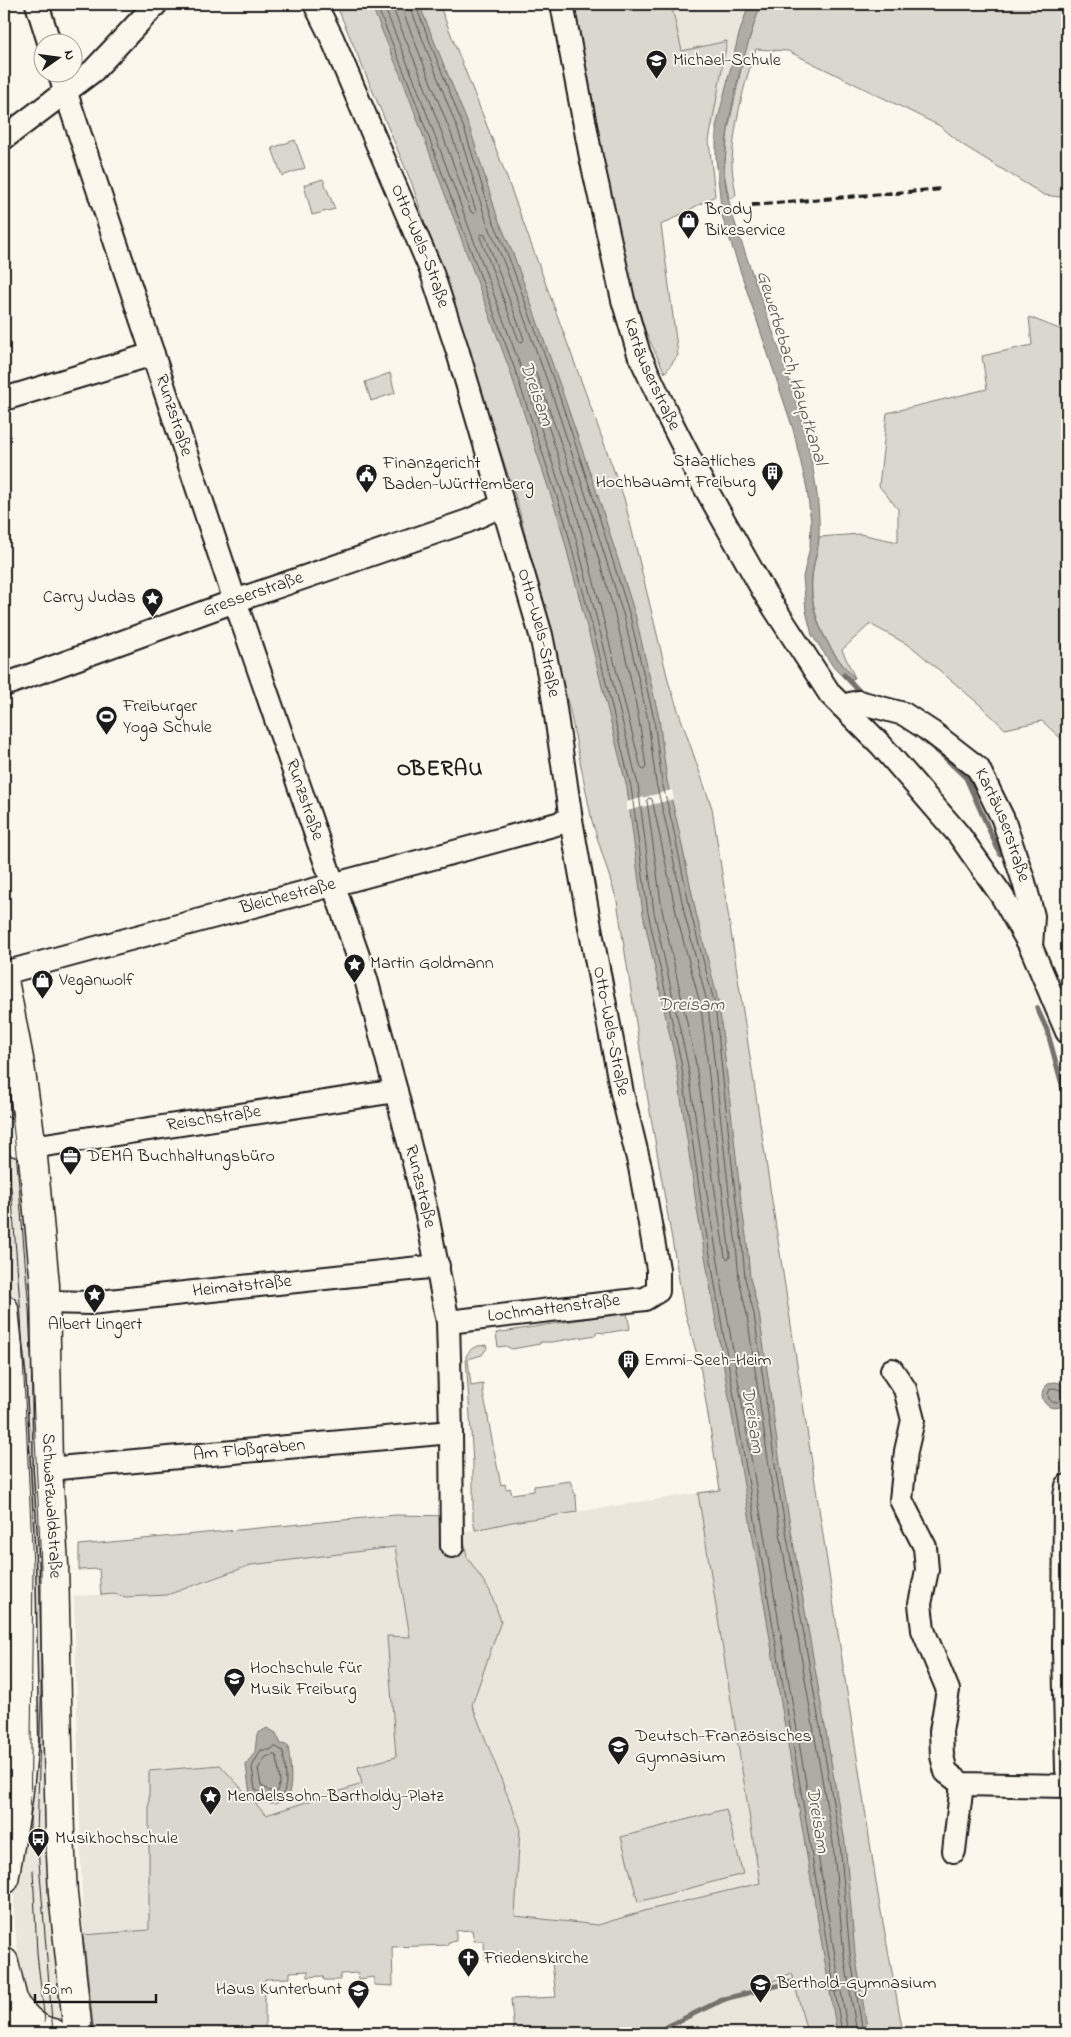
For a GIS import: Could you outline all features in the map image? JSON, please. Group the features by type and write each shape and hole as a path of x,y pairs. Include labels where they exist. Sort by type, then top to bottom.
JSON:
{"main road":[{"name":"Schwarzwaldstraße","path":"4,980 19,1059 32,1147 45,1302 48,1469 54,1565 60,1845 63,1894 78,2033"},
{"path":"4,1131 7,1136 32,1147"},
{"path":"5,1319 45,1302"},
{"name":"Schwarzwaldstraße","path":"4,1880 18,1799 24,1740 21,1566 11,1375 5,1319"},
{"path":"4,1962 21,2033"},
{"path":"13,2002 30,2022 46,2032 53,2033"}],"street":[{"path":"37,4 46,32"},
{"path":"82,75 93,71 156,4"},
{"name":"Otto-Wels-Straße","path":"315,4 332,38 425,252 442,299 543,644 553,695 571,820 622,1093 640,1167 658,1269 658,1291"},
{"name":"Kartäuserstraße","path":"562,4 591,158 623,300 639,354 697,473 764,592 830,694 850,704 904,714 933,732 978,768 1003,819 1024,882 1033,916 1031,947"},
{"path":"4,138 62,82"},
{"name":"Runzstraße","path":"62,82 235,600 366,979 396,1091 427,1215 448,1322 452,1432 452,1546"},
{"path":"4,399 154,354"},
{"name":"Gresserstraße","path":"4,685 235,600 468,521 503,505"},
{"name":"Kartäuserstraße","path":"850,704 881,745 959,835 1002,896 1031,947 1067,1032"},
{"name":"Bleichestraße","path":"4,973 183,924 334,886 571,820"},
{"name":"Reischstraße","path":"32,1147 396,1091"},
{"name":"Heimatstraße","path":"45,1302 90,1302 438,1266"},
{"name":"Lochmattenstraße","path":"448,1322 645,1298 658,1291"},
{"path":"892,1370 905,1389 914,1420 906,1452 902,1500 925,1547 928,1570 920,1604 923,1630 948,1690 941,1731 942,1756 946,1772 962,1784 1067,1786"},
{"name":"Am Floßgraben","path":"48,1469 452,1432"},
{"path":"1067,1486 1065,1496 1064,1651 1067,1770"},
{"path":"954,1851 962,1784"}],"shaded area":[{"path":"336,4 439,4 500,159 624,498 669,684 712,808 878,1895 903,2033 807,2033 792,1973 651,2033 514,2033 511,1999 556,1997 551,1955 485,1959 484,1941 474,1941 472,1930 456,1931 456,1941 448,1942 448,1945 392,1947 393,1986 374,1985 374,1977 359,1979 358,1973 340,1974 340,1980 324,1980 323,1976 308,1977 308,1971 290,1972 290,1978 265,1979 265,2033 94,2033 83,1935 149,1930 149,1771 220,1765 266,1815 362,1784 358,1767 396,1757 387,1636 410,1637 395,1547 251,1565 167,1595 126,1597 114,1594 101,1595 99,1569 79,1570 79,1545 396,1515 460,1516 467,1557 490,1591 501,1621 472,1705 520,1827 515,1916 598,1925 648,1910 760,1883 698,1493 720,1490 700,1365 684,1309 648,1100 617,901 592,821 570,711 517,502 412,184"},
{"name":"Michael-Schule","path":"569,4 749,4 739,34 716,127 603,156"},
{"path":"569,4 671,4 682,51 727,41 709,141 715,196 661,225 678,355 665,373 628,295 603,156"},
{"path":"761,4 1067,4 1067,198 1044,195 963,145 940,126 788,51 756,49 743,91 734,136 732,172 736,196 729,199 724,172 728,130 746,46"},
{"path":"295,140 305,168 282,176 272,148"},
{"path":"323,179 335,209 312,215 304,185"},
{"path":"1029,317 1067,332 1067,744 1042,721 1005,729 979,704 912,647 870,624 842,650 855,678 829,645 817,619 812,592 819,537 860,534 898,542 898,509 879,486 887,413 987,389 982,356 1032,345"},
{"path":"390,373 395,393 371,401 365,382"},
{"path":"4,1015 27,1170 63,2015 52,2021 29,2007 20,1975 14,1917 14,1891 21,1833 21,1347 6,1289 4,1263"},
{"path":"627,1312 630,1329 605,1333 596,1332 596,1335 540,1342 540,1344 512,1349 506,1346 498,1347 496,1333"},
{"path":"486,1345 487,1348 482,1355 468,1359 471,1386 483,1384 483,1394 501,1485 505,1484 506,1489 510,1488 512,1494 534,1491 534,1486 570,1481 576,1497 577,1512 475,1530 473,1519 473,1462 466,1357 469,1351 474,1348"},
{"name":"Deutsch-Französisches Gymnasium","path":"698,1493 760,1883 648,1910 598,1925 515,1916 520,1827 472,1705 501,1621 490,1591 467,1557 461,1532 512,1522"},
{"name":"Hochschule für Musik Freiburg","path":"395,1547 410,1638 387,1637 396,1757 359,1767 363,1784 266,1815 220,1765 149,1771 149,1930 83,1935 74,1596 114,1594 126,1597 188,1589 251,1565"},
{"path":"4,1609 14,1609 17,1743 4,1835"},
{"path":"726,1809 743,1874 638,1902 621,1837"},
{"name":"Berthold-Gymnasium","path":"793,1973 807,2033 651,2033"}],"water":[{"name":"Dreisam","path":"371,4 419,4 470,129 497,216 514,256 598,496 635,614 659,718 667,781 696,913 719,1004 750,1278 759,1313 782,1478 845,1842 855,1953 868,2033 837,2033 697,1209 676,1063 643,914 627,788 559,520 509,368 405,86"},
{"path":"749,4 761,4 744,56 731,110 724,173 734,221 785,367 808,443 816,485 819,520 819,541 812,577 813,605 822,632 829,645 855,678 846,680 834,668 812,635 806,611 803,577 810,547 811,522 807,489 793,429 722,216 716,158 716,127 739,34"},
{"path":"1055,1382 1064,1386 1068,1395 1064,1404 1055,1408 1046,1404 1042,1395 1046,1386"},
{"path":"267,1728 276,1733 281,1744 288,1745 291,1785 286,1799 279,1803 260,1802 258,1796 250,1795 246,1765 255,1752 257,1734"}],"pier":[{"path":"672,790 674,799 627,811 626,802"}],"waterway":[{"name":"Gewerbebach, Hauptkanal","path":"844,675 864,696"},
{"name":"Gewerbebach, Hauptkanal","path":"921,738 966,778 1000,854"},
{"name":"Gewerbebach, Hauptkanal","path":"1037,1008 1047,1030 1067,1103"},
{"path":"654,2033 724,1999 792,1982"},
{"path":"807,1983 836,1990"}],"tram line":[{"path":"4,1039 17,1162 29,1310 41,1566 41,1700 37,1837 53,2033"},
{"path":"6,1124 21,1316 33,1566 30,1833"},
{"path":"33,1870 37,1954 45,2022"}],"railway":[{"path":"752,205 943,189"}],"place":[{"name":"Michael-Schule","path":"657,80"},
{"name":"Brody Bikeservice","path":"689,239"},
{"name":"Staatliches Hochbauamt Freiburg","path":"772,491"},
{"name":"Finanzgericht Baden-Württemberg","path":"367,493"},
{"name":"Carry Judas","path":"152,617"},
{"name":"Freiburger Yoga Schule","path":"107,736"},
{"name":"Martin Goldmann","path":"354,983"},
{"name":"Veganwolf","path":"43,1000"},
{"name":"DEMA Buchhaltungsbüro","path":"71,1176"},
{"name":"Albert Lingert","path":"95,1314"},
{"name":"Emmi-Seeh-Heim","path":"628,1380"},
{"name":"Hochschule für Musik Freiburg","path":"234,1698"},
{"name":"Deutsch-Französisches Gymnasium","path":"619,1766"},
{"name":"Mendelssohn-Bartholdy-Platz","path":"211,1816"},
{"name":"Musikhochschule","path":"39,1858"},
{"name":"Friedenskirche","path":"468,1978"},
{"name":"Berthold-Gymnasium","path":"761,2003"},
{"name":"Haus Kunterbunt","path":"358,2009"}],"district":[{"name":"OBERAU","path":"440,770"}]}
